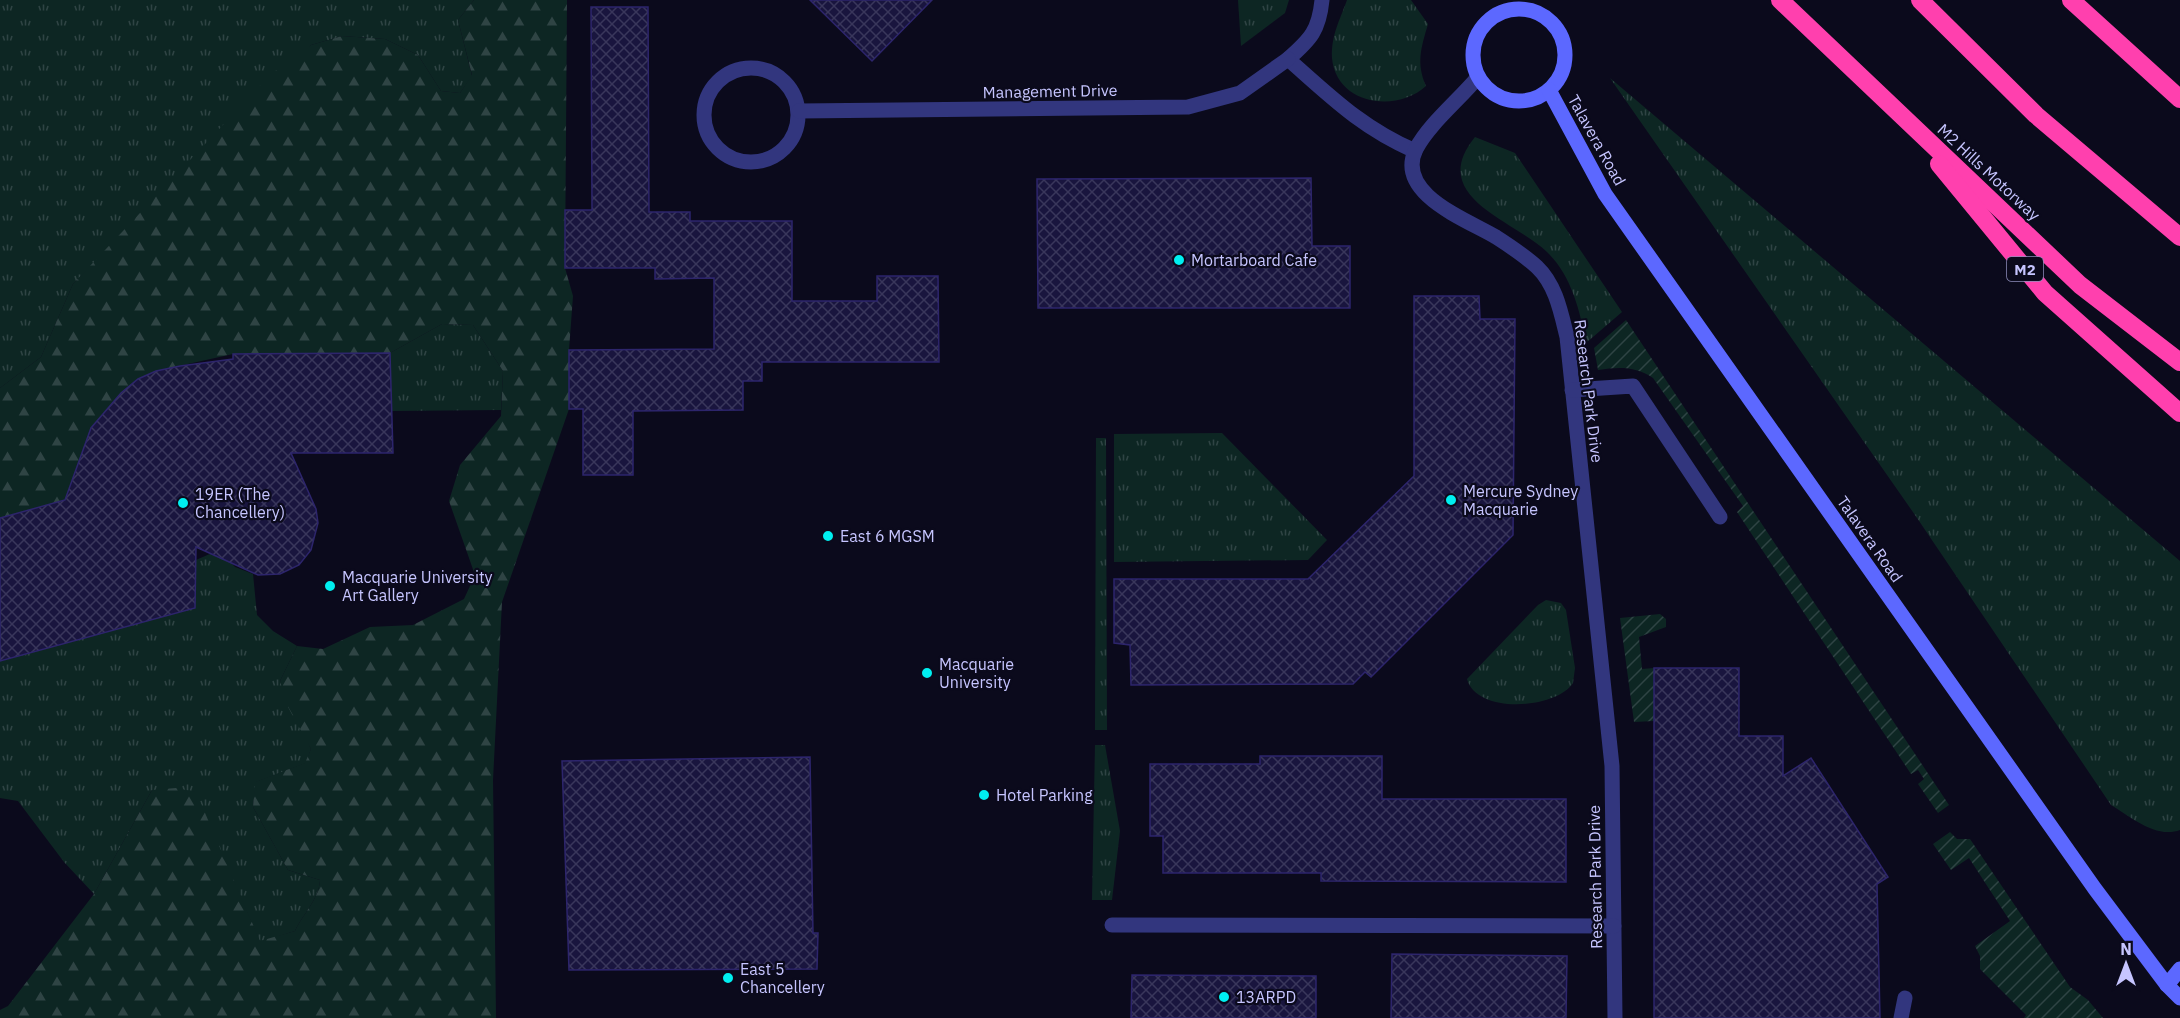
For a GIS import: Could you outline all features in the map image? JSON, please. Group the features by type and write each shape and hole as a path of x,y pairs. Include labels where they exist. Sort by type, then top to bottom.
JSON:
{"highway":[{"name":"M2 Hills Motorway","path":"1780,0 2080,285 2180,362"},
{"path":"1920,0 2036,115 2180,237"},
{"path":"2071,0 2180,99"},
{"name":"M2","path":"1890,105 2045,293 2180,413"}],"street":[{"path":"1490,0 1499,14"},
{"path":"1513,9 1528,10 1541,15 1553,24 1561,36 1564,65 1549,90 1538,97 1512,100 1487,90 1478,77 1473,63 1473,48 1478,34 1487,22 1499,14 1513,9"},
{"name":"Talavera Road","path":"1549,90 1605,194 2095,889 2167,985 2180,998"},
{"path":"2167,985 2180,969"}],"lane":[{"name":"Management Drive","path":"799,111 1188,107 1240,93 1288,59 1308,42 1314,32 1319,22 1322,0"},
{"path":"1288,59 1357,120 1383,137 1415,151 1430,128 1454,106 1478,77"},
{"path":"753,68 769,71 783,80 793,93 799,111 798,127 791,142 779,154 764,161 750,163 734,160 720,151 709,138 704,124 704,107 709,92 720,79 736,70 753,68"},
{"name":"Research Park Drive","path":"1415,151 1412,165 1415,179 1436,204 1518,252 1538,268 1551,287 1567,337 1612,766 1615,1018"},
{"path":"1572,390 1633,386 1720,517"},
{"path":"1112,925 1614,926"},
{"path":"1901,1018 1905,998"}],"green space":[{"path":"0,0 474,0 458,20 472,76 460,93 441,91 418,55 385,39 342,36 311,45 73,284 41,357 0,388"},
{"path":"474,0 567,0 565,268 573,296 569,350 569,409 502,602 493,780 496,1018 0,1018 0,1010 8,1006 94,894 152,790 176,788 196,792 260,941 295,931 314,900 320,880 288,870 253,807 255,782 305,763 311,749 288,707 280,681 297,646 323,649 370,627 413,625 464,599 475,575 449,501 460,465 501,416 503,371 473,325 442,324 390,353 233,354 156,371 138,379 121,393 91,428 83,451 162,473 0,518 0,388 41,357 73,284 271,74 311,45 342,36 385,39 418,55 441,91 460,93 472,75 458,20"},
{"path":"1238,0 1289,0 1285,13 1241,46"},
{"path":"1347,0 1411,0 1428,24 1420,63 1426,86 1400,100 1385,101 1370,100 1356,95 1344,86 1336,74 1332,50 1336,28"},
{"path":"1610,78 2180,561 2180,830 2162,832 2153,829 2135,821 2111,805 1915,515"},
{"path":"1475,137 1515,153 1622,312 1586,343 1573,294 1555,261 1532,240 1480,205 1468,191 1461,176 1463,158"},
{"path":"1626,320 1949,805 1938,813 1918,784 1924,779 1918,770 1911,774 1737,512 1743,506 1653,378 1640,371 1627,368 1598,370 1594,348"},
{"path":"442,324 473,325 503,371 501,410 392,411 390,353"},
{"path":"1222,433 1327,540 1308,560 1114,562 1114,434"},
{"path":"1096,438 1106,438 1107,730 1095,730"},
{"path":"219,550 235,567 253,574 257,615 273,631 297,646 280,681 311,749 306,763 256,782 253,807 288,870 320,880 314,900 295,931 260,942 195,792 152,790 94,894 64,862 18,801 0,798 0,658 1,661 194,608 196,560"},
{"path":"1546,600 1561,603 1566,610 1575,668 1573,683 1564,692 1535,703 1500,703 1474,691 1467,679 1538,605"},
{"path":"1660,614 1666,619 1666,627 1639,637 1642,669 1654,668 1654,721 1634,722 1620,618"},
{"path":"1095,745 1105,745 1120,831 1112,900 1092,900"},
{"path":"1950,832 1957,839 1970,839 2070,987 2088,1000 2103,1018 2024,1018 2026,1015 1980,969 1980,956 1975,946 2010,921 1969,858 1951,870 1933,844"}],"building":[{"path":"810,0 932,0 872,61"},
{"path":"591,7 648,7 649,212 690,212 690,221 792,221 792,301 877,301 877,276 938,276 939,362 762,362 762,381 743,381 743,410 633,411 633,475 583,475 583,409 569,409 569,350 714,349 714,278 655,279 655,268 565,268 565,210 592,210"},
{"path":"1311,178 1312,246 1350,246 1350,308 1038,308 1037,179"},
{"name":"Mercure Sydney Macquarie","path":"1414,296 1479,296 1480,319 1515,319 1513,535 1371,677 1365,672 1353,684 1131,685 1130,645 1114,643 1114,579 1308,579 1414,476"},
{"name":"19ER (The Chancellery)","path":"390,353 393,453 291,453 316,509 318,523 311,550 299,565 280,574 258,575 196,547 195,608 0,661 0,518 65,500 91,428 121,393 138,379 156,371 233,359 233,354"},
{"path":"1654,668 1739,668 1739,736 1783,736 1783,776 1811,758 1888,877 1877,884 1880,1018 1654,1018"},
{"path":"1260,756 1382,756 1382,799 1566,799 1566,882 1321,881 1321,873 1163,873 1163,836 1150,836 1150,764 1260,764"},
{"path":"810,757 813,933 818,933 817,969 569,970 562,761"},
{"path":"1392,954 1567,956 1566,1018 1391,1018"},
{"name":"13ARPD","path":"1132,975 1316,976 1316,1018 1131,1018"}],"place":[{"name":"Mortarboard Cafe","path":"1179,260"},
{"name":"Mercure Sydney Macquarie","path":"1451,500"},
{"name":"19ER (The Chancellery)","path":"183,503"},
{"name":"East 6 MGSM","path":"828,536"},
{"name":"Macquarie University Art Gallery","path":"330,586"},
{"name":"Macquarie University","path":"927,673"},
{"name":"Hotel Parking","path":"984,795"},
{"name":"East 5 Chancellery","path":"728,978"},
{"name":"13ARPD","path":"1224,997"}]}
